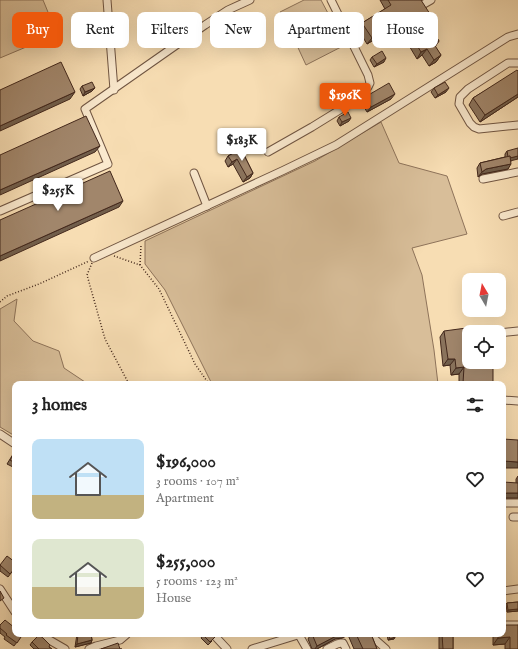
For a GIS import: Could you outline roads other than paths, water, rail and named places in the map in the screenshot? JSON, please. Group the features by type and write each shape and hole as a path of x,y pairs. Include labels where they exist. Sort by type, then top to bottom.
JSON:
{"street":[{"path":"106,0 114,90"},
{"path":"0,211 108,164 85,109 205,25 228,10 250,0"},
{"path":"268,152 346,106 368,87 370,83 368,75 331,0"},
{"path":"424,4 431,0"},
{"path":"94,258 336,145 508,37 518,34"},
{"path":"518,63 508,63 468,89 460,97 459,104 474,127 479,128 518,124"},
{"path":"483,179 518,172"},
{"path":"194,174 207,206"},
{"path":"503,216 518,212"},
{"path":"506,332 518,331"},
{"path":"506,400 518,401"},
{"path":"0,434 12,442"},
{"path":"506,503 518,503"},
{"path":"0,589 12,607"},
{"path":"506,591 518,589"},
{"path":"506,626 518,625"},
{"path":"44,637 65,649"},
{"path":"89,649 120,640 124,637"},
{"path":"216,637 227,649"},
{"path":"252,649 293,637"},
{"path":"301,637 307,649"},
{"path":"372,637 386,649"},
{"path":"327,649 343,643 346,649"}]}
